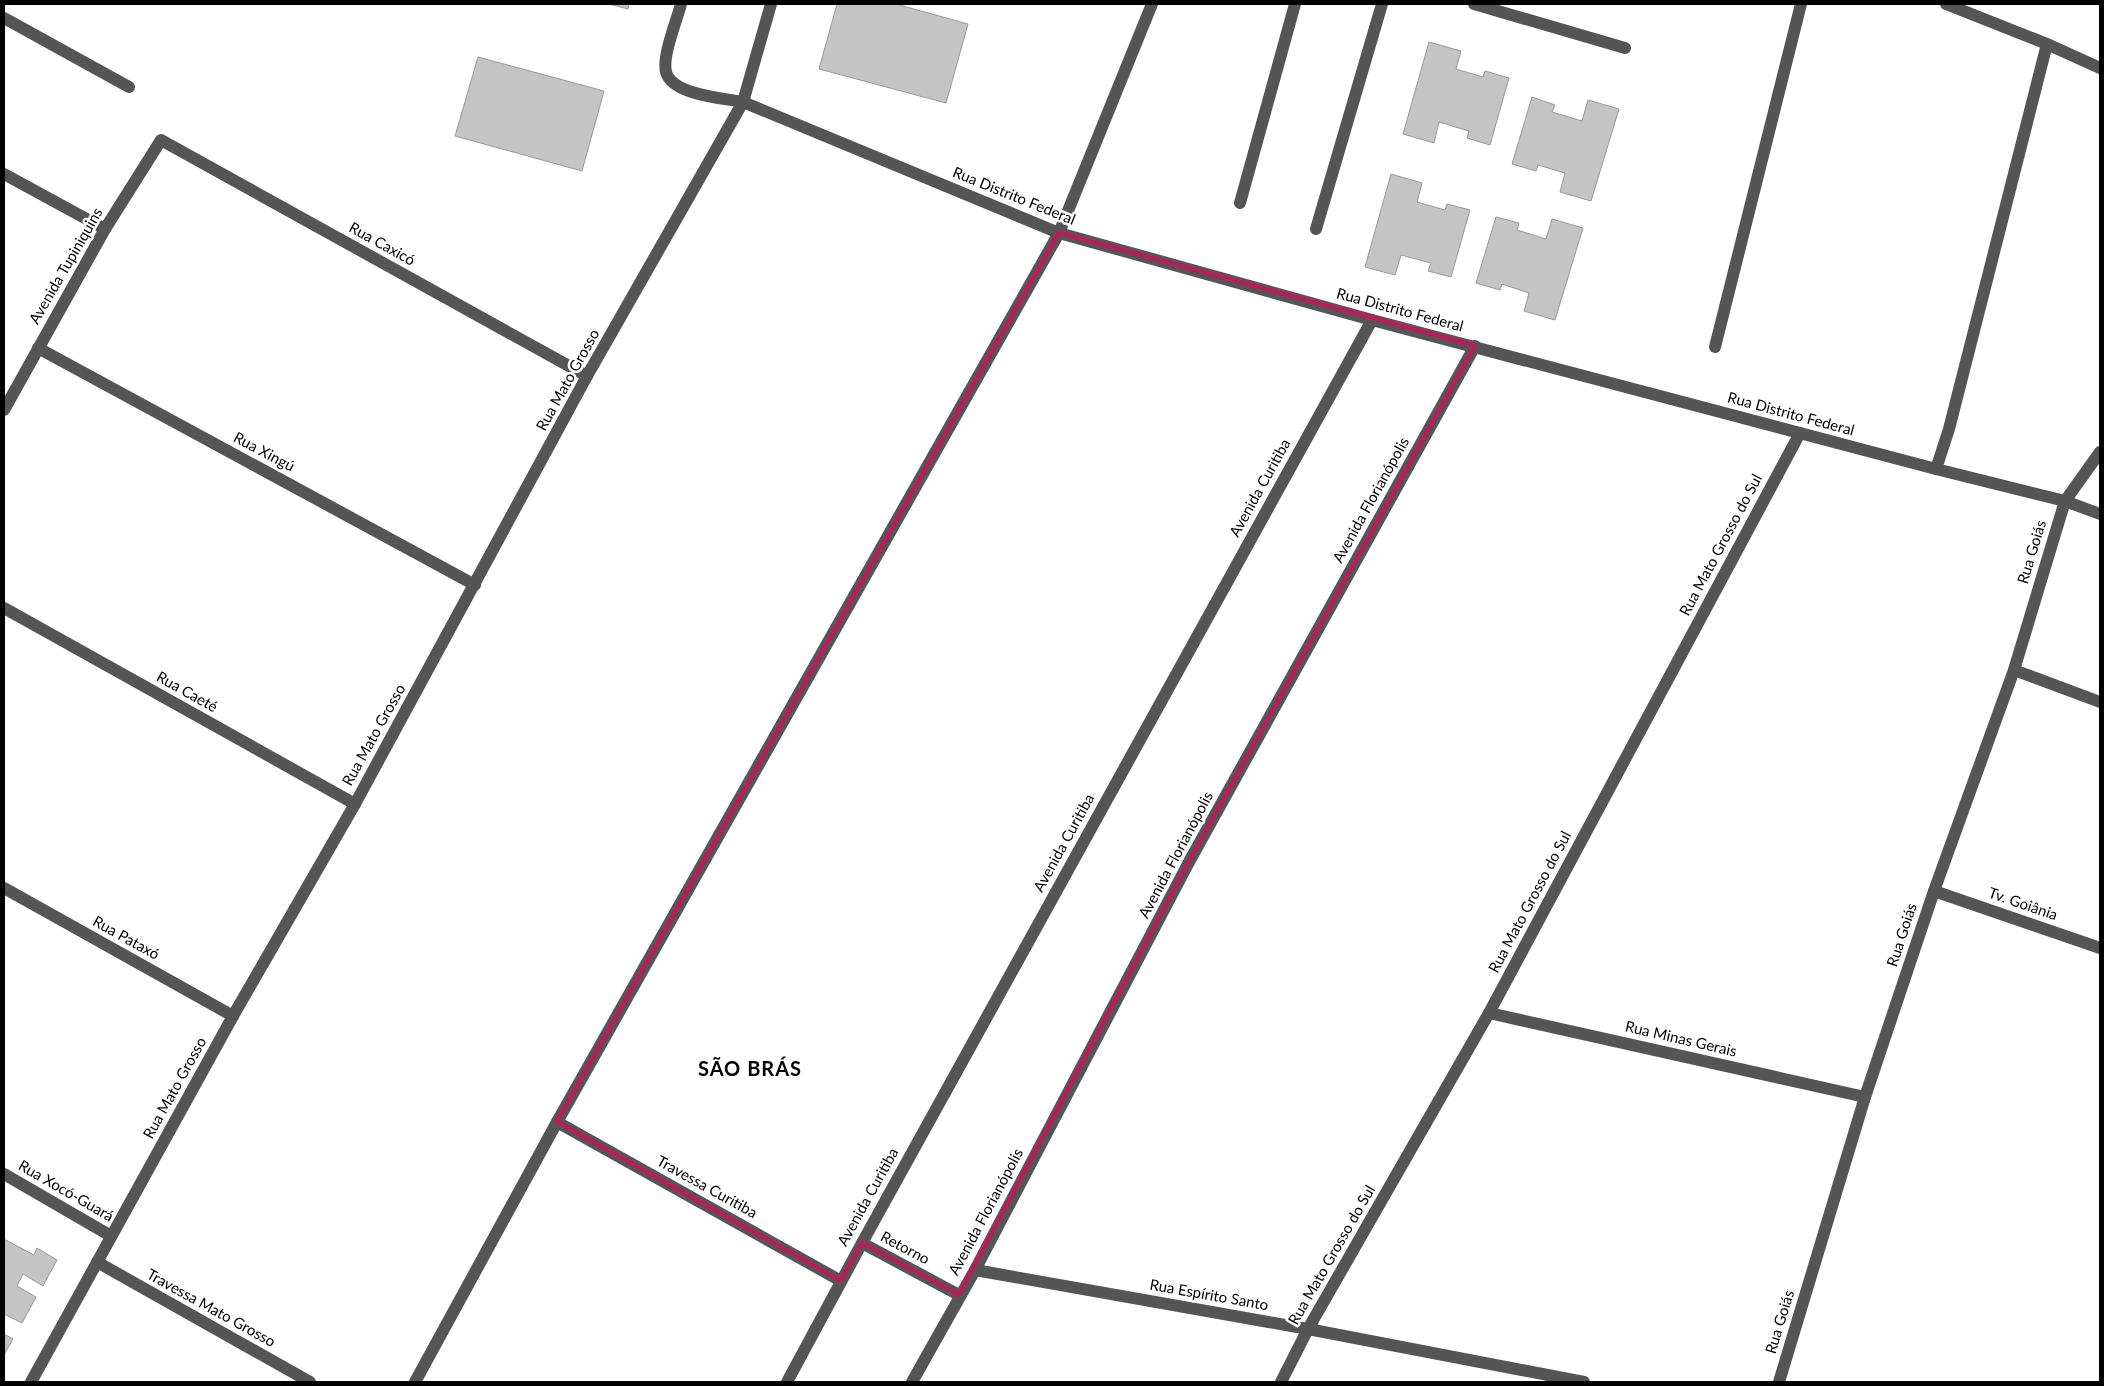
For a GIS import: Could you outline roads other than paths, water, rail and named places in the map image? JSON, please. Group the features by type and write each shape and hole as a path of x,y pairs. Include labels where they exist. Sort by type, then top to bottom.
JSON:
{"street":[{"name":"Rua Distrito Federal","path":"681,4 667,57 666,73 674,85 690,92 743,102 1059,234 1372,320 1936,469 2065,501 2100,514"},
{"name":"Rua Mato Grosso","path":"31,1382 233,1016 355,804 588,376 743,102 771,4"},
{"path":"415,1382 557,1122 1059,234 1152,4"},
{"path":"1240,203 1295,4"},
{"path":"1316,229 1382,4"},
{"path":"1474,4 1625,48"},
{"path":"1715,347 1801,4"},
{"path":"1946,4 2100,68"},
{"path":"4,18 129,87"},
{"path":"1936,469 1951,420 2046,44"},
{"name":"Rua Caxicó","path":"161,140 588,376"},
{"name":"Avenida Tupiniquins","path":"4,410 105,229 161,140"},
{"path":"4,174 105,229"},
{"name":"Avenida Curitiba","path":"787,1382 1372,320"},
{"name":"Avenida Florianópolis","path":"912,1382 959,1295 975,1270 1189,862 1475,346"},
{"name":"Rua Xingú","path":"38,348 475,584"},
{"name":"Rua Mato Grosso do Sul","path":"1281,1382 1308,1329 1489,1013 1800,433"},
{"name":"Rua Goiás","path":"1778,1382 1865,1097 1934,891 2014,670 2065,501 2100,452"},
{"name":"Rua Caeté","path":"4,608 355,804"},
{"path":"2014,670 2100,702"},
{"name":"Rua Pataxó","path":"4,888 233,1016"},
{"name":"Tv. Goiânia","path":"1934,891 2100,948"},
{"name":"Rua Minas Gerais","path":"1489,1013 1865,1097"},
{"name":"Travessa Curitiba","path":"557,1122 841,1281"},
{"name":"Rua Xocó-Guará","path":"4,1174 111,1236"},
{"name":"Retorno","path":"862,1243 959,1295"},
{"name":"Travessa Mato Grosso","path":"97,1262 310,1382"},
{"name":"Rua Espírito Santo","path":"975,1270 1308,1329 1584,1382"}],"district":[{"name":"SÃO BRÁS","path":"750,1069"}]}
